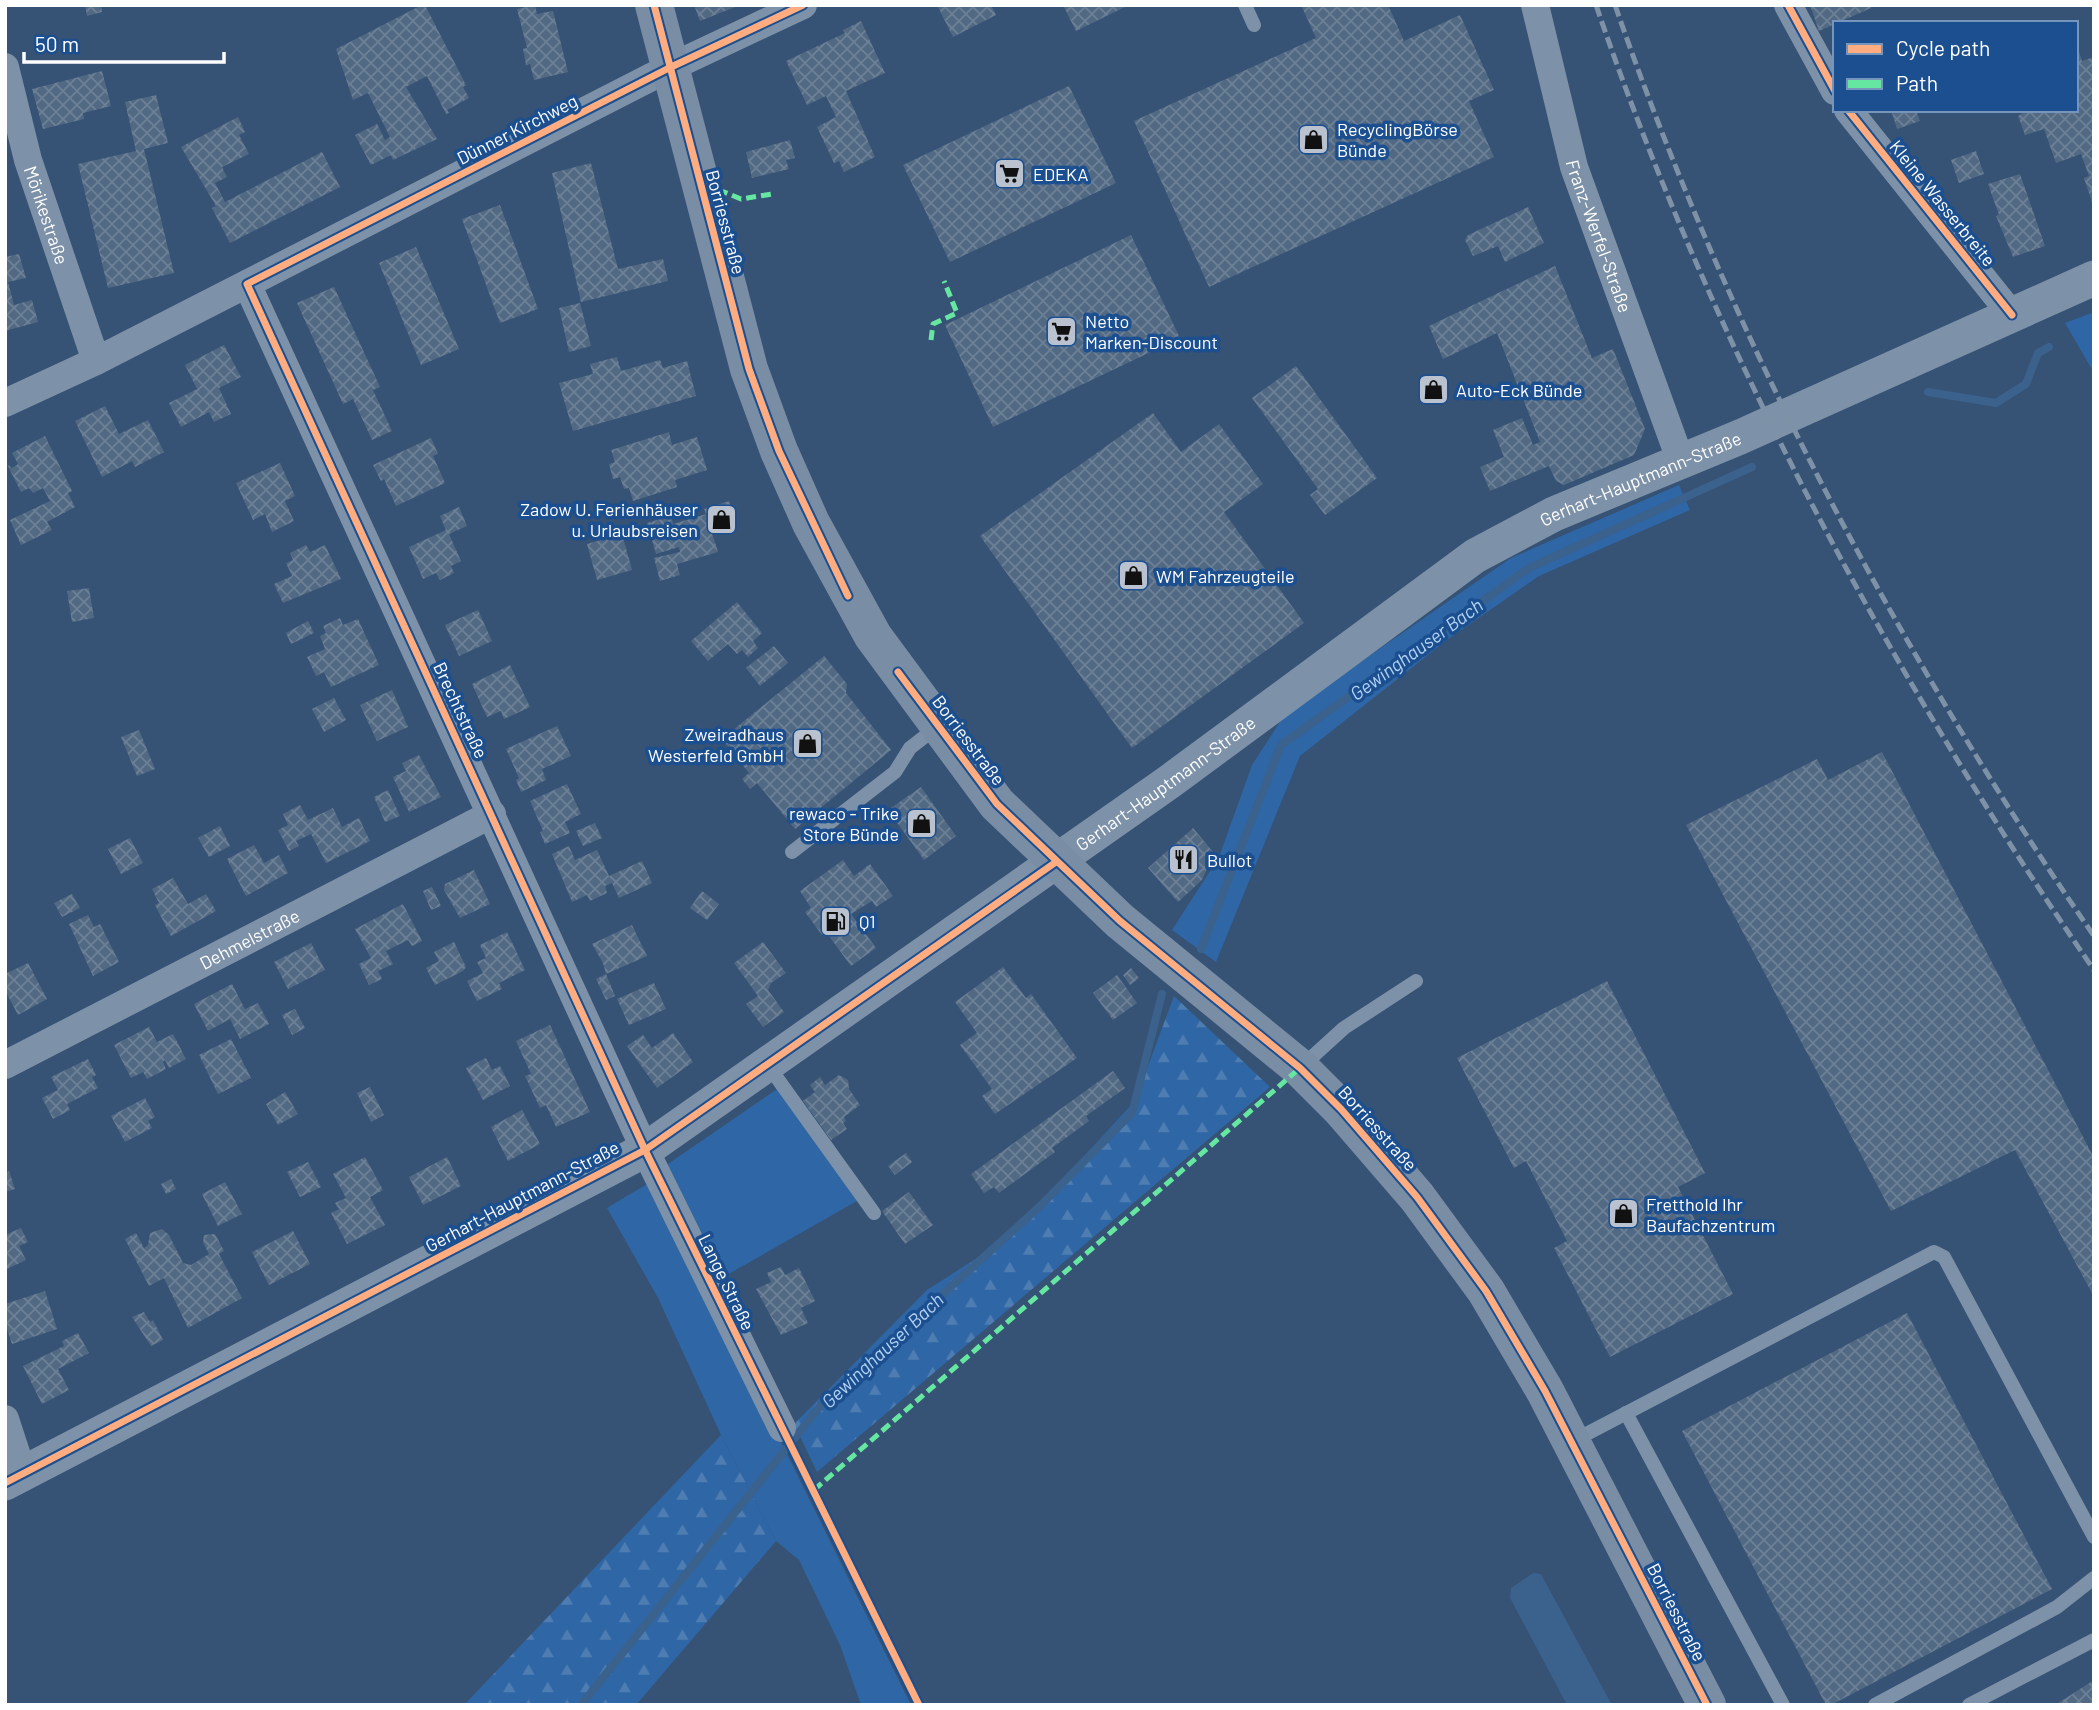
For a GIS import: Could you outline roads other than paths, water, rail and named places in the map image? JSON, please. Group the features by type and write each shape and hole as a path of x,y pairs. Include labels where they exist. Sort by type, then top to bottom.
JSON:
{"main road":[{"name":"Borriesstraße","path":"654,5 735,321 779,451 848,596 938,726 997,804 1120,921 1300,1068 1380,1152 1453,1244 1516,1340 1572,1442 1707,1705"}],"street":[{"name":"Dünner Kirchweg","path":"5,403 96,361 669,68 803,5"},
{"name":"Franz-Werfel-Straße","path":"1535,5 1574,167 1681,462"},
{"path":"1788,5 1833,87"},
{"name":"Mörikestraße","path":"5,67 17,159 96,361"},
{"name":"Kleine Wasserbreite","path":"1850,112 2012,315"},
{"name":"Gerhart-Hauptmann-Straße","path":"14,1478 645,1150 1056,862 1475,556 1554,514 1681,462 2094,278"},
{"name":"Brechtstraße","path":"247,284 645,1150"},
{"name":"Dehmelstraße","path":"5,1065 492,814"},
{"name":"Lange Straße","path":"645,1150 782,1428"},
{"path":"5,1419 14,1478"}],"lane":[{"path":"1245,5 1254,25"},
{"path":"792,852 895,772 910,748 938,726"},
{"path":"1300,1068 1344,1028 1416,981"},
{"path":"767,1064 874,1213"},
{"path":"1572,1442 1934,1252 1944,1257 2094,1537"},
{"path":"1626,1413 1783,1705"},
{"path":"1875,1705 2057,1607 2094,1578"},
{"path":"1969,1705 2094,1640"}],"waterway":[{"name":"Gewinghauser Bach","path":"1928,392 1996,403 2026,384 2038,353 2049,347"},
{"name":"Gewinghauser Bach","path":"1201,949 1281,745 1529,568 1752,467"},
{"name":"Gewinghauser Bach","path":"581,1705 825,1400 1037,1209 1132,1113 1162,994"}],"railway":[{"path":"1596,5 1643,133 1694,259 1812,504 1877,624 1946,742 2094,970"},
{"path":"1615,5 1660,128 1710,249 1764,368 1823,486 1885,602 1952,716 2021,827 2094,936"}],"place":[{"name":"RecyclingBörse Bünde","path":"1314,139"},
{"name":"EDEKA","path":"1010,174"},
{"name":"Netto Marken-Discount","path":"1062,331"},
{"name":"Auto-Eck Bünde","path":"1433,390"},
{"name":"Zadow U. Ferienhäuser u. Urlaubsreisen","path":"721,519"},
{"name":"WM Fahrzeugteile","path":"1133,576"},
{"name":"Zweiradhaus Westerfeld GmbH","path":"807,744"},
{"name":"rewaco - Trike Store Bünde","path":"922,823"},
{"name":"Bullot","path":"1184,860"},
{"name":"Q1","path":"836,921"},
{"name":"Fretthold Ihr Baufachzentrum","path":"1623,1214"}]}
